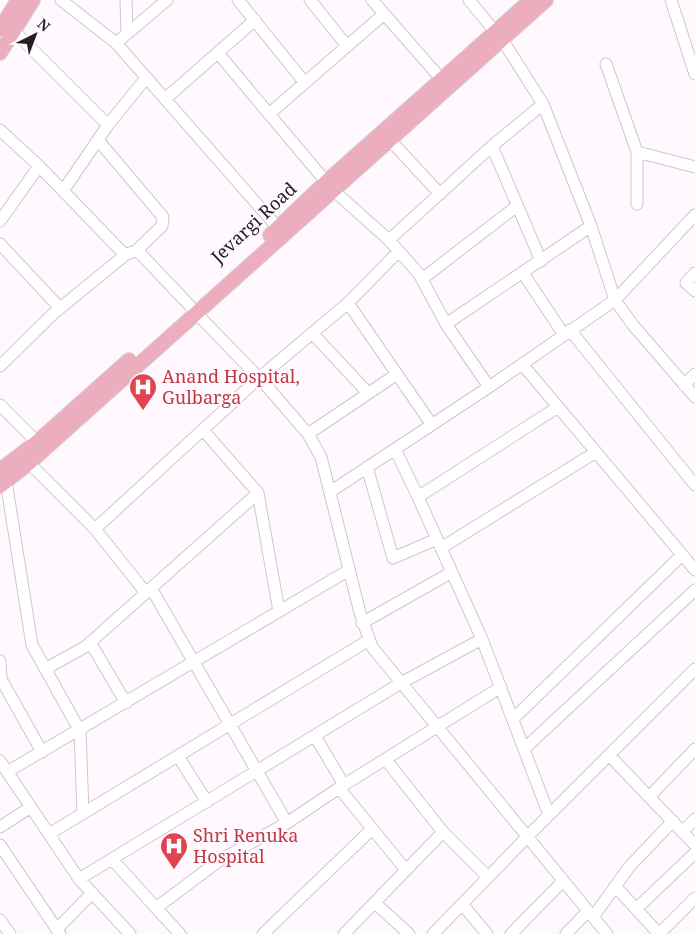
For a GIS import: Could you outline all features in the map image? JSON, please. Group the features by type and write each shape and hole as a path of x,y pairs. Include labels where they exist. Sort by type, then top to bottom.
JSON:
{"main road":[{"path":"0,53 18,0"},
{"path":"7,30 33,0"},
{"name":"Jevargi Road","path":"2,479 37,442 193,310 278,228 330,186 442,80 499,36 531,0"},
{"path":"2,479 29,463 193,310 330,186 389,139 499,36 546,0"}],"street":[{"path":"60,0 116,43 278,228"},
{"path":"126,0 127,33"},
{"path":"116,43 167,0"},
{"path":"238,0 305,83"},
{"path":"310,0 347,46"},
{"path":"372,0 442,80"},
{"path":"469,0 499,36 543,104 591,226 615,300 633,325 695,397"},
{"path":"671,0 695,74"},
{"path":"269,114 384,14"},
{"path":"165,99 255,20"},
{"path":"7,30 108,125"},
{"path":"218,53 330,186 389,240 422,279 446,324 489,388"},
{"path":"606,64 638,152 637,204"},
{"path":"63,191 108,125 146,78"},
{"path":"389,240 492,146 543,104"},
{"path":"0,130 39,166 125,254"},
{"path":"389,139 440,194"},
{"path":"0,366 60,308 125,254 137,250 165,222 164,218 98,140"},
{"path":"492,146 541,261"},
{"path":"638,152 695,167"},
{"path":"0,221 39,166"},
{"path":"422,279 517,206"},
{"path":"330,492 489,388 615,300 695,214"},
{"path":"446,324 591,226"},
{"path":"0,244 60,308"},
{"path":"137,250 259,378 308,434 321,457 362,623 369,640 401,683 607,934"},
{"path":"95,529 259,378 348,303 399,251"},
{"path":"524,273 567,333 695,485"},
{"path":"695,273 686,283 695,292"},
{"path":"348,303 432,425"},
{"path":"312,333 368,393"},
{"path":"522,364 695,570"},
{"path":"308,434 396,374"},
{"path":"684,385 695,374"},
{"path":"0,405 37,442"},
{"path":"418,497 558,407"},
{"path":"203,430 258,493 279,611"},
{"path":"395,449 482,639 549,815"},
{"path":"367,467 393,558 439,544 596,452"},
{"path":"29,463 95,529 149,590 231,724 287,823"},
{"path":"2,479 32,645 80,731 83,814"},
{"path":"45,669 90,642 258,493"},
{"path":"513,719 682,555"},
{"path":"7,772 80,731 193,661 349,570"},
{"path":"362,623 452,572"},
{"path":"524,749 695,590"},
{"path":"78,880 401,683 482,639"},
{"path":"49,834 369,640"},
{"path":"90,642 126,703"},
{"path":"0,660 1,679 42,752"},
{"path":"433,934 695,669"},
{"path":"156,908 220,860 287,823 341,786 438,728 500,687"},
{"path":"315,736 341,786 372,829 406,870"},
{"path":"649,797 695,749"},
{"path":"609,755 695,845"},
{"path":"178,756 206,802"},
{"path":"386,760 443,832 488,877"},
{"path":"0,761 78,880 130,934"},
{"path":"0,827 31,807"},
{"path":"682,832 695,819"},
{"path":"566,934 590,914 630,866 672,821"},
{"path":"263,934 372,829"},
{"path":"344,934 443,832"},
{"path":"0,845 59,932 92,893"},
{"path":"636,909 695,853"},
{"path":"112,859 180,934"},
{"path":"511,934 563,881"},
{"path":"615,886 659,934 695,898"},
{"path":"376,903 409,934"},
{"path":"462,904 487,934"},
{"path":"0,920 10,934"}],"place":[{"name":"Anand Hospital, Gulbarga","path":"143,411"},
{"name":"Shri Renuka Hospital","path":"174,870"}]}
